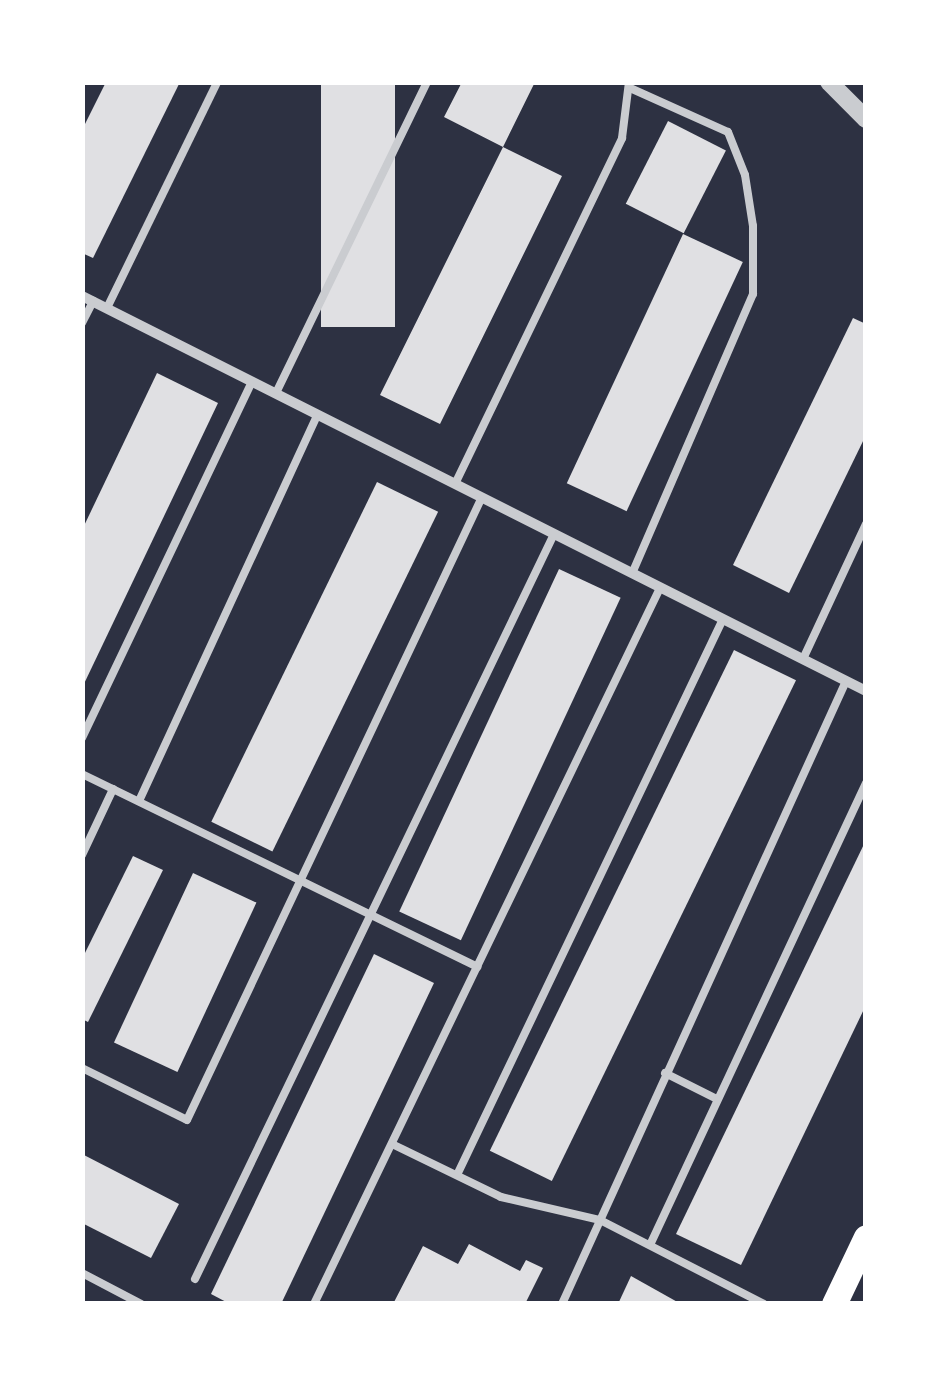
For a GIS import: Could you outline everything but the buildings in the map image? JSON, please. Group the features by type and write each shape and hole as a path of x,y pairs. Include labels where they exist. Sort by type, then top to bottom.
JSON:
{"main road":[{"path":"834,1304 866,1237"}],"street":[{"path":"829,82 866,119"},
{"path":"88,299 866,691"}],"lane":[{"path":"107,308 217,82"},
{"path":"276,394 427,82"},
{"path":"455,484 622,138 630,85 728,132 745,175 754,226 753,294 632,573"},
{"path":"82,323 88,299"},
{"path":"82,738 252,381"},
{"path":"139,801 317,414"},
{"path":"82,1068 187,1120 482,498"},
{"path":"803,660 866,524"},
{"path":"195,1279 554,534"},
{"path":"314,1304 660,588"},
{"path":"457,1175 723,619"},
{"path":"562,1304 846,681"},
{"path":"82,774 477,967"},
{"path":"650,1245 866,782"},
{"path":"82,855 113,789"},
{"path":"665,1073 717,1099"},
{"path":"392,1144 501,1196 600,1220 764,1304"},
{"path":"82,1273 142,1304"}]}
